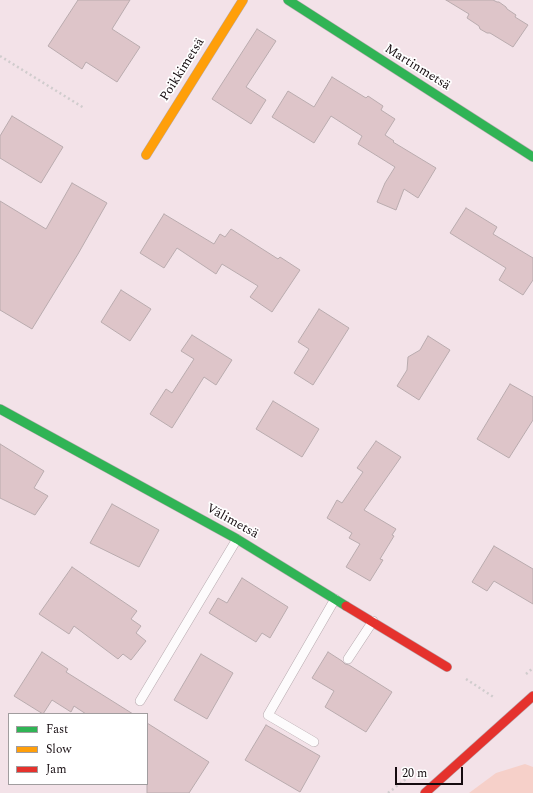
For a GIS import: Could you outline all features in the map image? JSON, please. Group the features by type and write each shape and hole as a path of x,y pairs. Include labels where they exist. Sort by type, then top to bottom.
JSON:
{"street":[{"name":"Poikkimetsä","path":"146,155 243,0"},
{"name":"Martinmetsä","path":"288,0 533,157"},
{"name":"Välimetsä","path":"0,409 237,539 447,666"},
{"path":"424,793 533,696"}],"lane":[{"path":"140,701 237,539"},
{"path":"314,742 268,716 336,598"},
{"path":"348,658 373,621"}],"path":[{"path":"0,56 84,108"},
{"path":"447,666 496,699"}],"shaded area":[{"path":"525,764 533,767 533,793 469,793 496,773"}],"building":[{"path":"78,0 130,0 112,29 140,47 117,82 86,62 82,69 48,46"},
{"path":"446,0 493,0 506,7 516,15 515,17 528,25 513,47 490,33 480,29 479,26 467,18 469,14"},
{"path":"257,29 276,41 246,87 266,100 251,124 212,99"},
{"path":"332,77 366,98 368,96 383,106 381,110 395,119 385,135 394,141 393,142 436,168 418,198 404,189 396,210 377,202 385,183 395,167 358,144 362,136 331,116 314,143 272,117 288,91 314,107"},
{"path":"12,116 63,147 41,183 0,158 0,136"},
{"path":"72,183 107,203 32,329 0,310 0,201 46,229"},
{"path":"466,208 497,227 493,234 533,258 533,280 523,295 499,280 506,268 450,233"},
{"path":"164,214 214,244 220,234 225,237 231,229 278,259 280,257 300,270 272,312 250,297 258,286 222,264 216,274 177,248 164,268 140,253"},
{"path":"121,290 151,309 130,341 101,322"},
{"path":"319,309 349,328 313,385 294,373 309,349 298,342"},
{"path":"192,335 232,360 216,385 204,377 172,428 150,414 166,389 172,393 194,359 181,351"},
{"path":"428,336 450,350 419,400 397,386 407,370 408,357 420,350"},
{"path":"510,384 533,397 533,420 509,458 477,439"},
{"path":"273,401 319,429 302,457 256,429"},
{"path":"376,441 401,457 364,510 396,529 392,535 394,536 380,559 383,560 370,581 346,567 360,544 349,538 352,533 327,518 337,500 342,503 363,472 357,468"},
{"path":"0,444 44,471 34,488 48,496 35,515 0,498"},
{"path":"112,504 159,530 139,567 90,543"},
{"path":"494,546 533,569 533,604 494,581 487,591 472,582"},
{"path":"72,567 137,611 131,619 141,626 136,633 146,641 131,660 123,654 118,659 74,626 69,634 39,614"},
{"path":"242,578 288,607 270,638 262,633 256,642 209,613 218,598 227,603"},
{"path":"42,652 68,669 66,672 131,713 84,713 74,706 71,712 52,700 44,713 41,713 14,696"},
{"path":"328,652 392,692 366,732 325,707 334,691 312,678"},
{"path":"201,654 233,673 207,719 174,700"},
{"path":"148,724 209,762 189,793 147,793"},
{"path":"266,725 320,756 300,792 245,760"}],"traffic: fast":[{"path":"288,0 533,157"},
{"path":"0,409 237,539 346,606"}],"traffic: slow":[{"path":"146,155 243,0"}],"traffic: jam":[{"path":"346,606 447,667"},
{"path":"425,793 533,696"}]}
